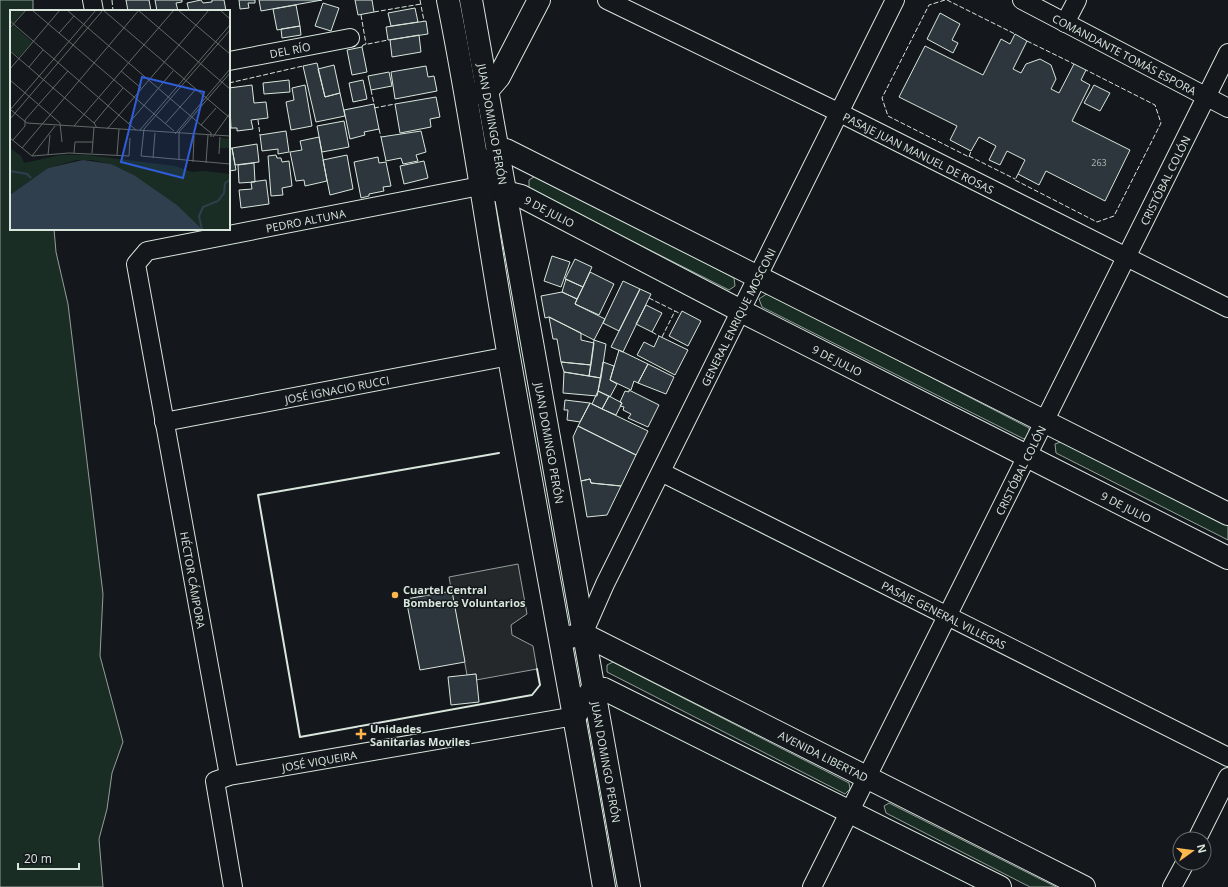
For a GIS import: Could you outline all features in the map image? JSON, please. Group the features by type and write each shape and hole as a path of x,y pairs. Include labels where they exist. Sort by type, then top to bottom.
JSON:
{"street":[{"path":"92,0 94,10"},
{"name":"JUAN DOMINGO PERÓN","path":"448,0 466,95 509,356 575,716 604,887"},
{"name":"JUAN DOMINGO PERÓN","path":"471,0 629,887"},
{"path":"466,95 487,91 499,77 539,0"},
{"name":"PASAJE JUAN MANUEL DE ROSAS","path":"607,0 840,113 1228,308"},
{"name":"GENERAL ENRIQUE MOSCONI","path":"583,634 604,584 758,278 895,0"},
{"name":"COMANDANTE TOMÁS ESPORA","path":"1022,0 1228,108"},
{"path":"1065,23 1077,0"},
{"name":"DEL RÍO","path":"230,61 350,38"},
{"name":"CRISTÓBAL COLÓN","path":"812,887 866,777 948,618 1026,457 1228,53"},
{"path":"480,186 490,164 498,152 506,150 1228,514"},
{"name":"9 DE JULIO","path":"480,186 521,196 1026,457 1228,558"},
{"name":"PEDRO ALTUNA","path":"136,264 147,251 480,186"},
{"name":"HÉCTOR CÁMPORA","path":"136,264 229,776"},
{"name":"JOSÉ IGNACIO RUCCI","path":"164,422 509,356"},
{"name":"PASAJE GENERAL VILLEGAS","path":"660,472 948,618 1228,757"},
{"path":"561,639 583,634"},
{"name":"AVENIDA LIBERTAD","path":"583,634 1084,887"},
{"path":"575,716 593,688 604,689 1000,887"},
{"name":"JOSÉ VIQUEIRA","path":"229,776 575,716"},
{"path":"229,776 215,781 233,887"},
{"path":"1201,831 1228,777"},
{"path":"1172,887 1180,871"}],"green space":[{"path":"0,0 33,0 33,10 10,10 10,230 54,230 56,252 68,304 103,594 100,656 123,742 112,773 107,809 99,839 103,887 0,887"},
{"path":"537,175 734,278 735,286 729,290 529,189 529,180"},
{"path":"768,293 1029,428 1030,435 1024,439 762,307 759,299"},
{"path":"1063,441 1228,525 1228,540 1056,453 1055,444"},
{"path":"613,662 849,783 850,789 845,794 607,672 607,665"},
{"path":"889,803 1056,887 1030,887 886,813 884,806"}],"shaded area":[{"path":"518,564 527,614 511,625 512,635 533,646 537,669 476,680 476,674 467,675 449,577"}],"building":[{"path":"126,0 149,0 151,10 128,10"},
{"path":"155,0 182,0 182,2 176,3 178,10 157,10"},
{"path":"201,0 203,3 212,2 212,0 224,0 226,10 189,10 187,3"},
{"path":"239,0 255,0 255,3 248,3 249,8 240,9"},
{"path":"259,0 322,0 261,11"},
{"path":"355,0 372,0 374,12 358,15"},
{"path":"323,3 339,8 331,31 315,26"},
{"path":"296,5 300,26 277,30 273,9"},
{"path":"415,8 418,22 391,26 388,13"},
{"path":"940,13 960,24 952,40 958,43 953,53 927,39"},
{"path":"426,21 428,34 388,40 386,27"},
{"path":"300,26 301,35 282,38 281,29"},
{"path":"1015,34 1027,41 1013,69 1021,73 1026,64 1040,59 1051,65 1056,79 1051,89 1059,93 1074,64 1086,70 1081,80 1090,85 1072,121 1130,150 1105,201 1046,171 1039,185 1018,174 1025,160 1007,151 1000,165 989,160 996,146 979,137 971,151 950,140 957,126 899,97 925,46 983,75 1001,39 1010,44"},
{"path":"419,35 421,52 392,57 390,40"},
{"path":"362,47 367,72 352,75 347,50"},
{"path":"317,63 325,97 340,93 345,116 316,122 303,66"},
{"path":"334,65 340,93 325,97 318,69"},
{"path":"426,66 428,77 434,76 437,91 395,99 391,72"},
{"path":"389,72 392,86 371,90 368,76"},
{"path":"289,80 290,92 264,94 263,83"},
{"path":"363,80 367,99 353,102 349,83"},
{"path":"252,85 254,103 266,102 268,118 251,120 253,129 237,131 237,128 231,128 230,88"},
{"path":"305,85 312,126 291,130 286,102 294,100 292,88"},
{"path":"1094,85 1110,93 1100,111 1084,103"},
{"path":"436,97 440,117 430,119 431,127 400,133 395,104"},
{"path":"374,104 379,129 364,132 365,135 350,139 344,110"},
{"path":"344,121 349,147 322,152 317,126"},
{"path":"286,131 289,152 278,154 278,149 262,151 260,135"},
{"path":"421,131 426,152 416,155 418,161 403,164 401,158 386,161 381,137"},
{"path":"319,137 327,181 305,186 304,180 296,181 290,152 302,150 300,141"},
{"path":"257,144 259,162 235,165 232,148"},
{"path":"232,148 236,170 230,171 230,149"},
{"path":"276,155 277,158 281,158 282,162 289,161 292,186 282,188 283,195 271,196 268,156"},
{"path":"347,155 353,189 330,195 323,160"},
{"path":"378,157 379,163 386,162 391,186 383,187 384,191 369,194 369,196 361,198 354,162"},
{"path":"424,161 428,178 404,184 400,166"},
{"path":"254,163 255,182 239,183 238,165"},
{"path":"266,180 269,204 241,208 239,190 252,189 251,182"},
{"path":"552,256 570,262 561,287 544,281"},
{"path":"575,259 592,267 583,287 565,279"},
{"path":"590,272 614,284 599,315 575,304"},
{"path":"566,279 583,287 577,299 562,292"},
{"path":"623,281 640,289 619,331 603,323"},
{"path":"640,289 651,294 623,352 611,347"},
{"path":"562,292 577,299 575,304 605,319 594,340 549,317 545,318 541,296"},
{"path":"646,305 662,313 652,332 636,324"},
{"path":"682,311 701,321 688,346 669,336"},
{"path":"549,317 581,333 581,340 594,343 591,365 561,362 557,339 553,339"},
{"path":"659,336 688,350 675,375 637,355 644,342 654,347"},
{"path":"594,340 606,344 601,378 589,376"},
{"path":"619,350 648,364 638,383 634,381 631,390 610,380"},
{"path":"561,362 591,365 589,376 564,372"},
{"path":"603,362 614,366 610,380 617,384 610,397 598,391"},
{"path":"648,364 674,377 666,394 638,383"},
{"path":"564,372 601,378 597,396 563,393"},
{"path":"629,390 659,405 648,427 628,418 631,414 623,410 624,407 620,406 622,403 620,402 625,391 629,392"},
{"path":"598,391 609,396 602,409 592,404"},
{"path":"609,396 622,403 616,415 602,409"},
{"path":"565,400 590,403 580,422 567,420 568,410 564,410"},
{"path":"590,403 648,431 636,455 578,426"},
{"path":"578,426 636,455 621,486 591,483 590,479 581,481 573,437"},
{"path":"590,479 591,483 621,486 607,515 587,517 581,481"},
{"path":"452,591 465,662 420,670 406,599"},
{"path":"476,674 479,702 451,705 448,677"}],"fence":[{"path":"112,0 113,10"},
{"path":"420,0 424,21"},
{"path":"945,0 929,5 882,98 888,116 969,157 971,151"},
{"path":"947,0 1015,34"},
{"path":"374,12 421,4"},
{"path":"361,15 366,44"},
{"path":"362,47 363,45 388,40"},
{"path":"1027,41 1074,64"},
{"path":"230,83 303,66"},
{"path":"1018,174 1015,180 1097,222 1114,216 1161,123 1155,105 1086,70"},
{"path":"371,90 374,104"},
{"path":"374,108 395,104"},
{"path":"258,120 260,135"},
{"path":"379,129 381,137"},
{"path":"969,156 1015,179"},
{"path":"649,298 681,314"},
{"path":"662,337 675,311"},
{"path":"652,332 659,336"}],"wall":[{"path":"499,453 258,495 300,737 532,695 540,685 537,669"}],"place":[{"name":"Cuartel Central Bomberos Voluntarios","path":"395,595"},
{"name":"Unidades Sanitarias Moviles","path":"361,734"}]}
